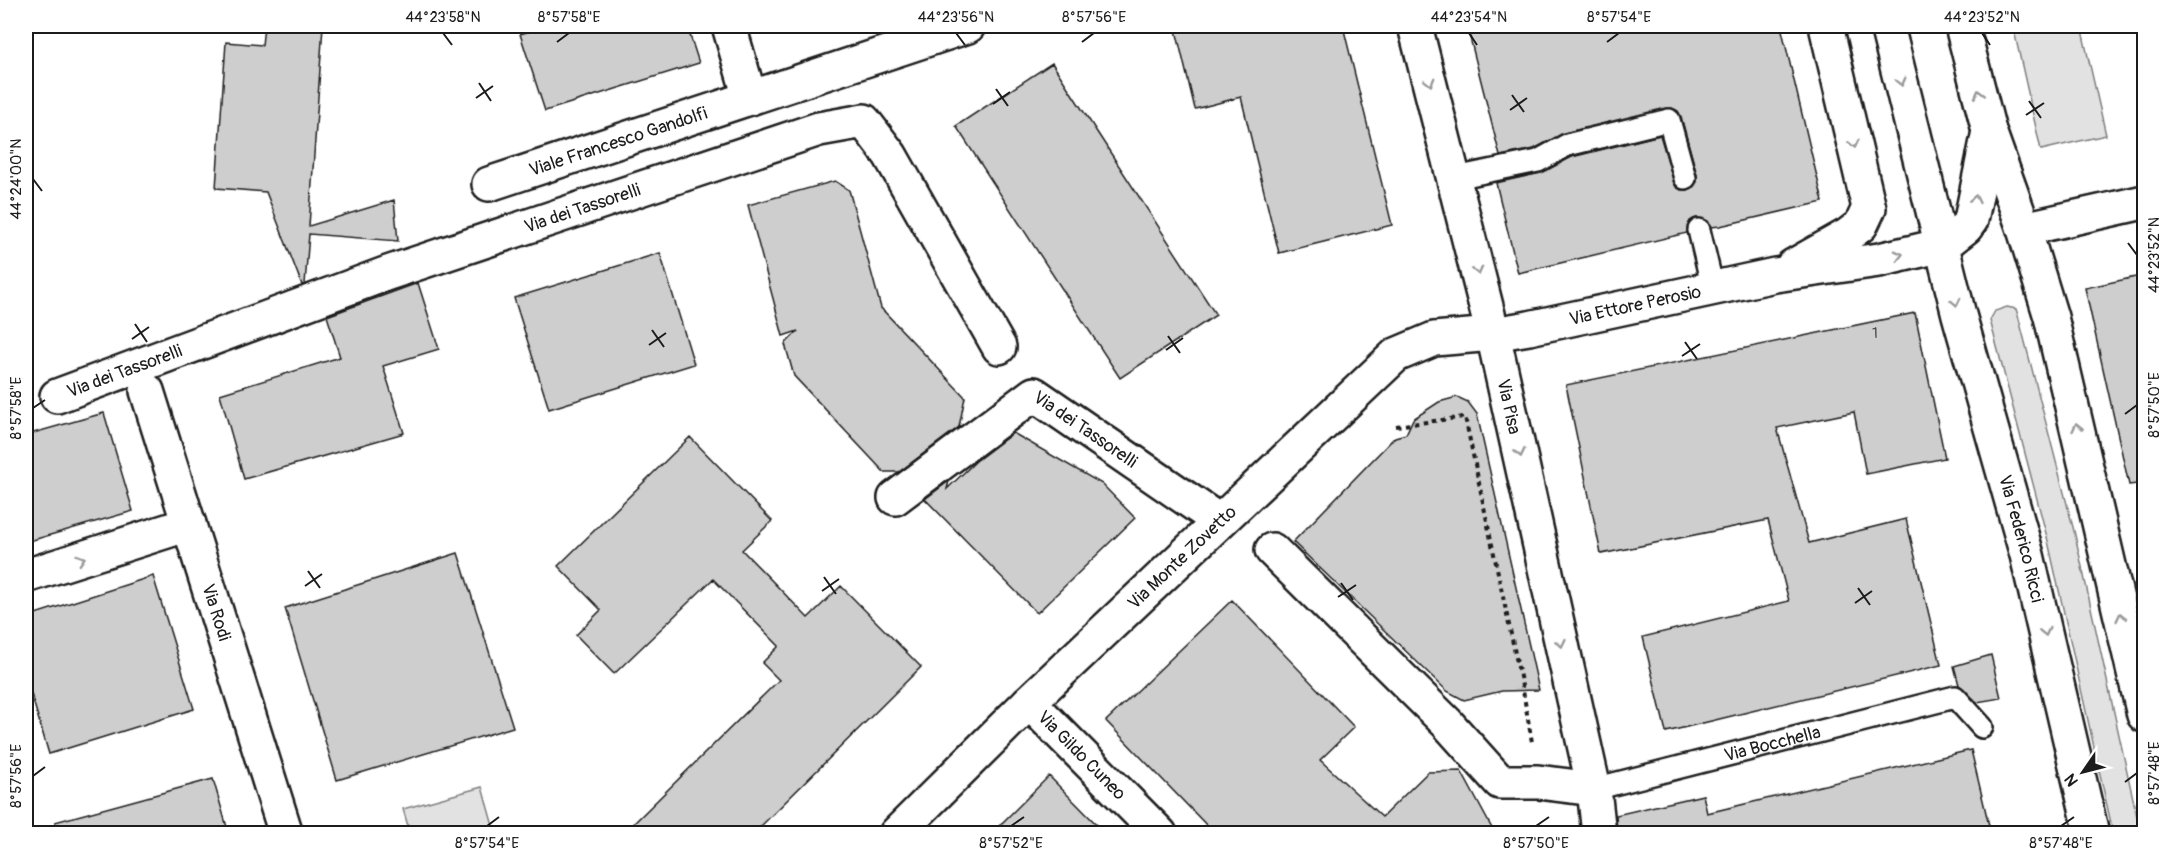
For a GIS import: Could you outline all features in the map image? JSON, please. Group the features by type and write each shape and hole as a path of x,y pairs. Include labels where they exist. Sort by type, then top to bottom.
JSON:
{"street":[{"path":"729,26 750,98"},
{"name":"Viale Francesco Gandolfi","path":"489,184 968,26"},
{"name":"Via Pisa","path":"1415,26 1494,334 1594,789"},
{"path":"1826,26 1869,208 1851,250 1943,245 1966,227 1971,220 1989,131"},
{"name":"Via Federico Ricci","path":"1887,26 1959,315 2027,555 2092,834"},
{"path":"1962,26 1989,131 2024,229 2051,317 2145,715"},
{"name":"Via dei Tassorelli","path":"57,396 388,273 819,129 864,121 891,155 999,347"},
{"path":"2024,229 2145,202"},
{"name":"Via Ettore Perosio","path":"1494,334 1776,275 1851,250"},
{"name":"Via Monte Zovetto","path":"896,834 1029,702 1396,355 1434,339 1494,334"},
{"name":"Via Rodi","path":"147,391 286,834"},
{"name":"Via dei Tassorelli","path":"895,498 1034,394 1220,521"},
{"path":"26,576 189,524"},
{"path":"1272,550 1447,723 1500,782 1538,782 1594,789 1599,834"},
{"name":"Via Gildo Cuneo","path":"1029,702 1160,834"}],"lane":[{"path":"1455,178 1538,161 1567,144 1669,120 1685,178"},
{"path":"1699,230 1713,289"},
{"name":"Via Bocchella","path":"1594,789 1955,697 1982,728"}],"path":[{"path":"1396,426 1465,417 1523,691 1538,782"}],"shaded area":[{"path":"2013,26 2081,26 2106,135 2041,150"},
{"path":"2007,307 2016,309 2019,319 2075,535 2139,826 2112,828 2048,541 1990,320 1995,311"},
{"path":"482,787 495,833 410,833 403,809"}],"building":[{"path":"264,26 323,26 309,226 394,200 398,241 309,234 305,284 302,285 266,192 216,188 226,42 262,45"},
{"path":"548,26 687,26 699,63 545,111 520,34"},
{"path":"1175,26 1343,26 1392,225 1279,253 1241,97 1195,109"},
{"path":"1467,26 1781,26 1823,202 1720,226 1711,227 1708,221 1697,218 1690,221 1687,233 1518,273 1496,183 1541,173 1572,157 1660,135 1676,187 1689,190 1697,182 1697,175 1681,117 1678,111 1672,108 1564,133 1534,149 1500,156"},
{"path":"1052,63 1216,315 1120,378 956,126"},
{"path":"835,181 849,190 881,308 965,397 959,427 899,472 884,472 794,376 785,344 798,331 783,336 748,205"},
{"path":"660,253 694,364 549,409 514,298"},
{"path":"2145,275 2145,483 2129,485 2085,288"},
{"path":"418,283 439,349 383,366 404,433 244,479 220,394 340,357 327,316"},
{"path":"1915,313 1945,458 1866,474 1854,412 1777,428 1809,543 1906,519 1941,665 1666,732 1643,637 1789,601 1768,520 1601,554 1566,385"},
{"path":"1457,397 1468,402 1477,414 1539,690 1502,691 1464,700 1447,691 1293,542 1395,437 1406,434 1413,419 1439,402"},
{"path":"104,413 133,511 26,542 26,435"},
{"path":"1013,433 1102,484 1135,518 1037,613 925,499 949,481 947,489 976,461"},
{"path":"690,437 772,521 742,550 808,618 841,586 921,667 753,834 623,834 779,680 762,663 779,646 713,579 614,674 576,635 601,610 558,566"},
{"path":"458,553 513,727 337,780 285,608"},
{"path":"153,576 194,709 49,754 26,677 26,617"},
{"path":"1232,600 1354,727 1320,760 1382,817 1428,772 1461,771 1495,834 1215,834 1106,721"},
{"path":"1991,655 2001,698 1977,702 1959,685 1954,666"},
{"path":"1971,750 1991,834 1617,834 1616,815 1703,795 1707,813"},
{"path":"1049,776 1106,834 991,834"},
{"path":"213,779 229,834 56,834 55,822"}]}
